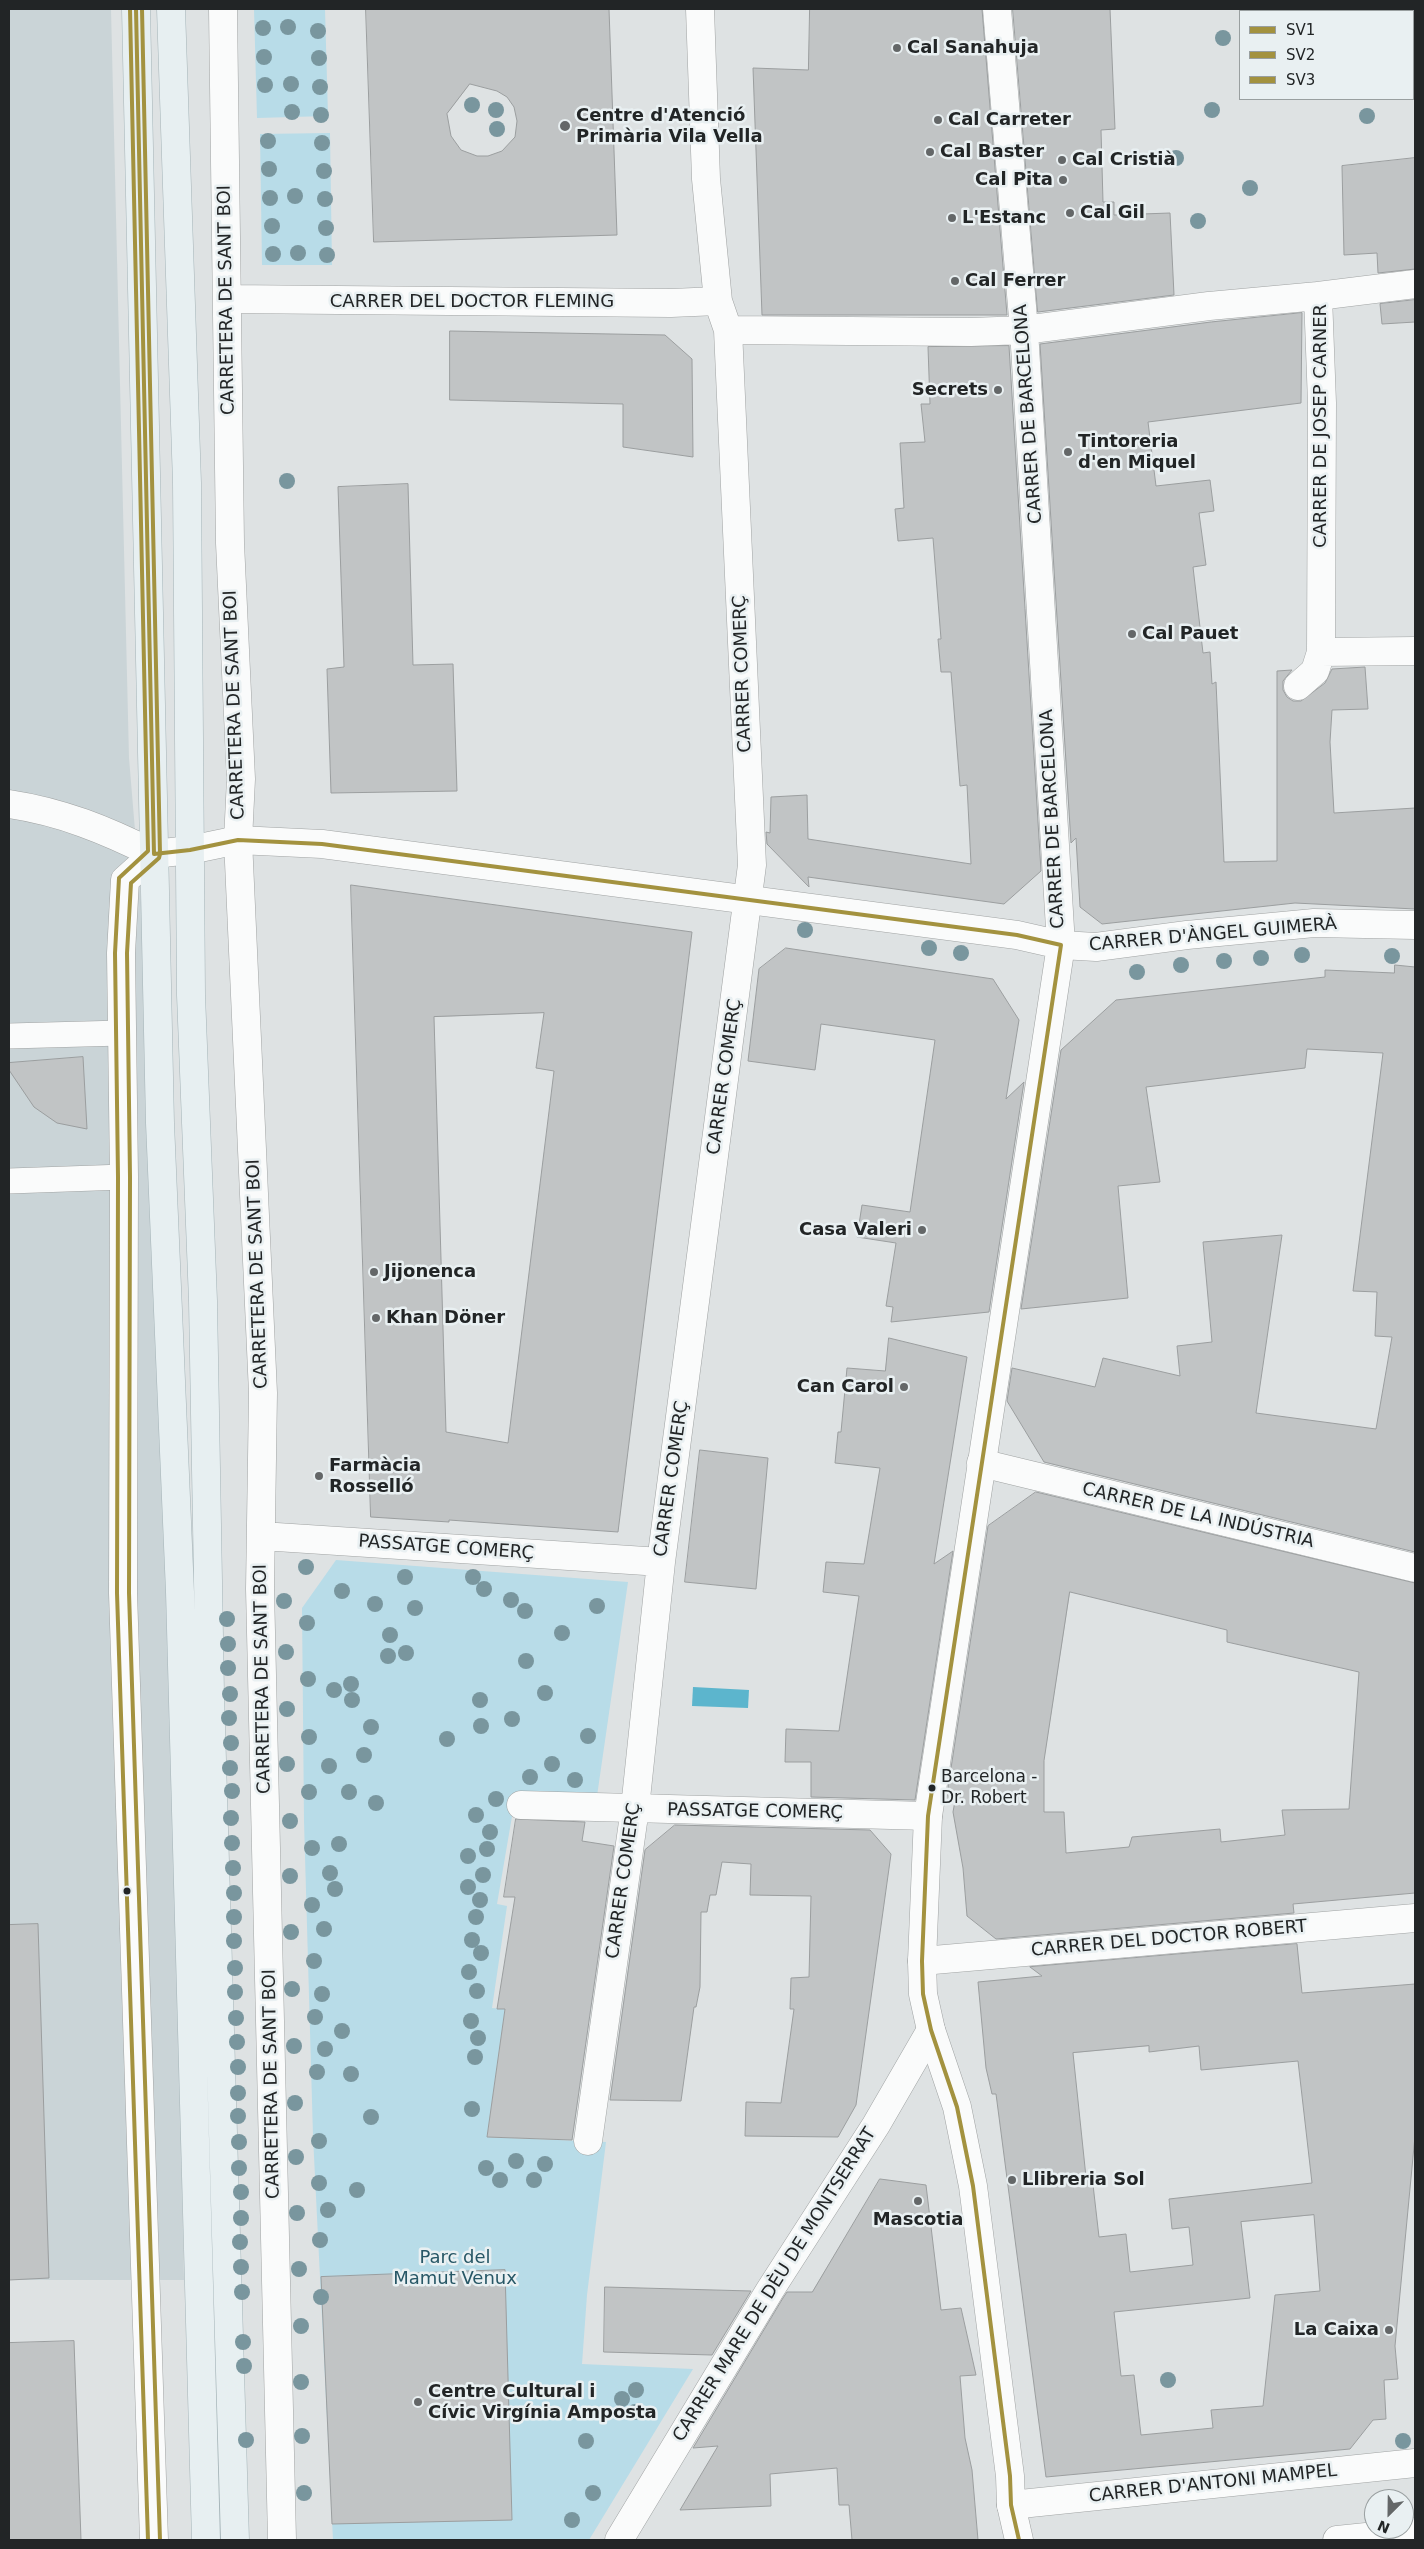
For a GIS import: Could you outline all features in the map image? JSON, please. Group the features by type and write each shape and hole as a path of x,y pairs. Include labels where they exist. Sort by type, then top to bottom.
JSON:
{"main road":[{"path":"136,9 165,1271 182,1664 206,2540"},
{"path":"171,9 187,484 192,1010 203,1301 210,1684 235,2540"}],"street":[{"name":"CARRETERA DE SANT BOI","path":"223,9 230,544 241,779 238,840 263,1393 261,1536 282,2540"},
{"name":"CARRER COMERÇ","path":"588,2141 635,1808 663,1550 749,900 752,865 728,330 718,301 706,179 700,9"},
{"name":"CARRER DE BARCELONA","path":"997,9 1024,330 1061,945 928,1816 922,1961 923,1994 931,2030 956,2108 973,2186 1010,2476 1011,2504 1019,2540"},
{"name":"CARRER DE JOSEP CARNER","path":"1298,686 1315,671 1321,652 1322,403 1318,296 1415,284"},
{"path":"728,330 971,332 1024,330 1209,306 1318,296"},
{"name":"CARRER DEL DOCTOR FLEMING","path":"227,299 671,303 718,301"},
{"path":"1321,652 1415,651"},
{"path":"9,804 44,809 112,833 154,854 125,880 121,953 124,1177 123,1593 154,2540"},
{"name":"CARRER D'ÀNGEL GUIMERÀ","path":"154,854 190,850 238,840 322,844 1017,935 1061,945 1096,947 1187,934 1314,923 1415,924"},
{"name":"CARRER DE LA INDÚSTRIA","path":"982,1463 1415,1568"},
{"name":"PASSATGE COMERÇ","path":"261,1536 663,1550"},
{"name":"PASSATGE COMERÇ","path":"521,1805 928,1816"},
{"name":"CARRER DEL DOCTOR ROBERT","path":"922,1961 1415,1918"},
{"name":"CARRER MARE DE DÈU DE MONTSERRAT","path":"619,2540 770,2290 876,2125 931,2030"},
{"name":"CARRER D'ANTONI MAMPEL","path":"1011,2504 1415,2463"},
{"path":"1337,2540 1415,2532"}],"lane":[{"path":"9,1036 122,1033"},
{"path":"9,1182 124,1177"}],"shaded area":[{"path":"9,9 111,9 129,758 149,999 177,1937 184,2280 9,2280"}],"green space":[{"path":"254,9 325,9 328,116 257,118"},
{"path":"330,133 332,265 262,265 260,134"},
{"name":"Parc del Mamut Venux","path":"336,1560 628,1582 597,1796 516,1793 497,1904 507,1906 492,2008 505,2009 487,2137 606,2142 587,2295 582,2364 693,2369 589,2540 333,2540 313,2136 304,1821 302,1608"}],"water":[{"path":"693,1687 749,1690 748,1708 692,1706"}],"building":[{"name":"Centre d'Atenció Primària Vila Vella","path":"366,9 609,9 617,235 374,242","holes":["470,84 497,91 507,97 514,107 517,121 515,137 502,151 488,156 477,156 461,150 451,136 447,114"]},
{"path":"810,9 982,9 1007,315 762,315 753,68 808,70"},
{"path":"1013,9 1110,9 1115,129 1101,130 1103,202 1114,202 1114,215 1170,213 1174,295 1038,312"},
{"path":"1415,158 1415,269 1378,273 1377,253 1344,255 1342,166"},
{"path":"1415,300 1415,322 1382,324 1380,304"},
{"path":"1302,313 1301,403 1148,422 1156,486 1210,480 1214,511 1199,513 1206,565 1193,567 1203,653 1210,652 1212,684 1216,682 1224,862 1277,861 1277,671 1292,670 1283,681 1283,690 1287,697 1293,701 1301,701 1325,683 1332,669 1365,667 1368,709 1332,710 1330,742 1334,813 1415,808 1415,909 1295,903 1102,924 1080,907 1076,838 1071,843 1040,344 1211,322"},
{"path":"450,331 665,335 692,359 693,457 623,447 623,404 450,400"},
{"path":"1009,346 1041,871 1004,904 808,877 809,887 767,844 766,832 770,833 771,797 807,795 808,839 971,864 967,785 960,786 951,672 941,672 938,639 941,639 933,538 898,541 895,509 904,508 900,443 925,442 921,404 930,404 928,347"},
{"path":"408,484 413,665 453,664 457,791 331,793 327,669 344,667 338,487"},
{"path":"351,885 692,932 618,1532 449,1520 449,1522 371,1517","holes":["544,1013 536,1068 554,1071 508,1443 446,1432 434,1017"]},
{"path":"786,948 993,979 1019,1020 1006,1099 1024,1082 989,1312 891,1322 893,1307 886,1306 896,1243 857,1237 862,1205 910,1212 935,1040 821,1024 815,1070 748,1061 759,969"},
{"path":"1395,965 1415,967 1415,1552 1044,1462 1007,1401 1012,1368 1095,1387 1103,1358 1180,1376 1177,1346 1212,1342 1203,1242 1282,1235 1256,1413 1376,1429 1392,1337 1375,1336 1377,1292 1353,1291 1383,1053 1307,1049 1305,1068 1146,1087 1160,1182 1118,1186 1128,1298 1021,1309 1061,1050 1116,1000 1325,977 1325,970 1394,973"},
{"path":"83,1057 87,1129 57,1123 34,1107 9,1070 9,1063"},
{"path":"889,1338 967,1357 934,1564 953,1551 915,1800 811,1797 811,1762 785,1762 786,1729 839,1731 859,1596 823,1592 826,1562 864,1564 880,1468 835,1463 838,1432 841,1432 847,1368 885,1371"},
{"path":"700,1450 768,1458 756,1589 685,1582"},
{"path":"1036,1492 1415,1583 1415,1893 1293,1904 1294,1913 996,1939 967,1916 963,1868 953,1812 955,1801 946,1801 988,1526","holes":["1070,1592 1227,1630 1227,1642 1359,1672 1349,1809 1282,1810 1285,1835 1221,1842 1220,1829 1132,1837 1129,1847 1066,1853 1064,1812 1044,1812 1044,1761"]},
{"path":"516,1819 585,1822 582,1841 614,1846 572,2140 487,2137 505,2009 497,2009 515,1897 504,1897"},
{"path":"675,1825 870,1830 891,1854 856,2105 838,2137 745,2136 746,2102 781,2103 794,2009 790,2009 791,1978 809,1977 811,1896 750,1895 751,1864 722,1862 716,1895 710,1895 707,1912 701,1912 700,1987 696,2007 694,2007 681,2101 610,2100 645,1850"},
{"path":"38,1924 49,2278 9,2280 9,1925"},
{"path":"1297,1944 1302,1993 1415,1984 1415,2136 1395,2346 1398,2379 1384,2380 1386,2419 1373,2420 1350,2449 1046,2477 996,2094 992,2094 986,2068 978,1982 1042,1976 1030,1967","holes":["1149,2046 1149,2052 1199,2046 1201,2070 1298,2061 1312,2183 1169,2199 1172,2229 1189,2227 1193,2265 1130,2272 1126,2234 1099,2237 1092,2176 1086,2177 1073,2053","1314,2215 1320,2291 1275,2295 1263,2406 1211,2410 1213,2428 1141,2435 1134,2375 1121,2376 1114,2312 1250,2298 1241,2222"]},
{"path":"880,2179 926,2185 941,2310 961,2308 976,2375 960,2376 965,2438 972,2470 978,2540 852,2540 849,2505 839,2505 837,2468 770,2474 771,2506 680,2510 718,2446 693,2448 783,2298 787,2292 812,2292"},
{"name":"Centre Cultural i Cívic Virgínia Amposta","path":"505,2270 512,2520 332,2524 321,2277"},
{"path":"605,2287 751,2291 712,2355 604,2352"},
{"path":"74,2341 81,2540 9,2540 9,2343"}],"transit line":[{"name":"SV2","path":"130,9 148,851 119,878 115,953 118,1177 117,1593 148,2540"},
{"name":"SV1","path":"136,9 154,854 190,850 238,840 322,844 1017,935 1061,945 928,1816 922,1961 923,1994 931,2030 957,2107 973,2186 1010,2476 1011,2505 1019,2540"},
{"name":"SV3","path":"142,9 160,854 159,858 131,883 127,953 130,1177 129,1593 160,2540"}],"place":[{"name":"Cal Sanahuja","path":"897,48"},
{"name":"Cal Carreter","path":"938,120"},
{"name":"Centre d'Atenció Primària Vila Vella","path":"565,126"},
{"name":"Cal Baster","path":"930,152"},
{"name":"Cal Cristià","path":"1062,160"},
{"name":"Cal Pita","path":"1063,180"},
{"name":"Cal Gil","path":"1070,213"},
{"name":"L'Estanc","path":"952,218"},
{"name":"Cal Ferrer","path":"955,281"},
{"name":"Secrets","path":"998,390"},
{"name":"Tintoreria d'en Miquel","path":"1068,452"},
{"name":"Cal Pauet","path":"1132,634"},
{"name":"Casa Valeri","path":"922,1230"},
{"name":"Jijonenca","path":"374,1272"},
{"name":"Khan Döner","path":"376,1318"},
{"name":"Can Carol","path":"904,1387"},
{"name":"Farmàcia Rosselló","path":"319,1476"},
{"name":"Barcelona - Dr. Robert","path":"932,1788"},
{"name":"Llibreria Sol","path":"1012,2180"},
{"name":"Mascotia","path":"918,2201"},
{"name":"La Caixa","path":"1389,2330"},
{"name":"Centre Cultural i Cívic Virgínia Amposta","path":"418,2402"}]}
